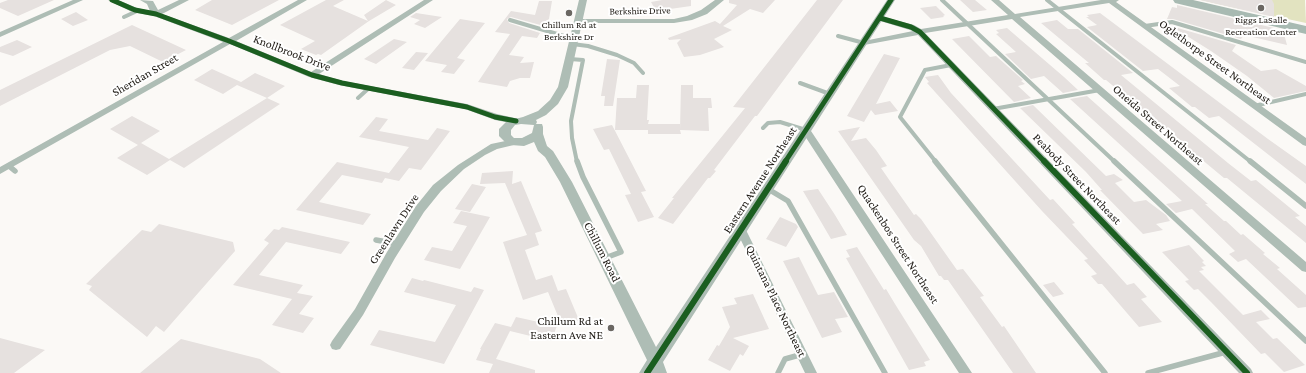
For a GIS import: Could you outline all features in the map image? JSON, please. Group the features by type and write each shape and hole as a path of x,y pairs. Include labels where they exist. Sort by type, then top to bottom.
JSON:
{"main road":[{"path":"1179,0 1306,30"}],"street":[{"path":"1,34 79,0"},
{"name":"Knollbrook Drive","path":"112,0 137,10 156,14 229,41 312,75 342,83 467,107 495,117 520,120"},
{"name":"Knollbrook Drive","path":"144,0 150,3 156,14"},
{"path":"156,14 185,0"},
{"name":"Sheridan Street","path":"0,171 12,168 302,0"},
{"path":"312,75 429,0"},
{"path":"505,132 507,125 542,113 554,102 563,87 583,0"},
{"name":"Berkshire Drive","path":"578,21 674,21 689,18 704,12 720,0"},
{"name":"Eastern Avenue Northeast","path":"654,369 741,230 892,0"},
{"name":"Oneida Street Northeast","path":"995,0 1306,268"},
{"path":"864,43 968,23 1111,0"},
{"name":"Oglethorpe Street Northeast","path":"1111,0 1306,143"},
{"name":"Peabody Street Northeast","path":"880,18 911,27 920,32 1247,373"},
{"path":"519,142 534,137 542,113"},
{"path":"495,117 505,132 519,142 542,148"},
{"path":"520,120 533,122 537,130"},
{"name":"Chillum Road","path":"537,130 542,148 549,154 566,182 605,258 654,369"},
{"name":"Quackenbos Street Northeast","path":"806,130 966,373"},
{"name":"Greenlawn Drive","path":"336,344 359,312 420,209 437,188 461,167 494,146 505,132"},
{"name":"Greenlawn Drive","path":"494,146 519,142"},
{"name":"Quintana Place Northeast","path":"741,230 811,373"}],"lane":[{"path":"942,0 1306,341"},
{"path":"1047,0 1306,206"},
{"path":"124,17 137,10"},
{"path":"510,20 618,55 634,63 643,72"},
{"path":"1145,26 1172,22 1306,62"},
{"path":"838,36 864,43"},
{"path":"570,59 583,60 571,121 572,138 576,159 583,177 621,252 605,258"},
{"path":"951,65 925,70 900,117 1105,373"},
{"path":"800,83 830,94"},
{"path":"358,98 369,88"},
{"path":"993,109 1100,90"},
{"path":"1254,106 1306,94"},
{"path":"763,128 768,123 780,122 806,130"},
{"path":"768,189 788,201 885,373"},
{"path":"376,240 398,244"},
{"path":"1148,373 1226,352"},
{"path":"778,373 785,359 803,354"}],"green space":[{"path":"1201,0 1305,0 1306,23 1218,4"}],"building":[{"path":"8,0 54,0 18,16 0,8 0,3"},
{"path":"212,0 279,0 232,25 195,10"},
{"path":"326,0 344,0 333,6 368,21 364,15 386,0 396,5 369,21 321,55 316,55 301,49 315,41 280,25"},
{"path":"662,0 691,0 691,6 656,11 651,2"},
{"path":"729,0 775,0 763,13 750,9 723,26 732,30 714,39 724,47 700,55 684,57 677,43 681,39 669,40 668,38 715,21 720,24 737,5 729,3"},
{"path":"817,0 843,0 757,116 755,116 714,170 716,171 710,178 708,178 673,224 658,218 674,198 672,198 745,108 733,107"},
{"path":"960,0 975,0 987,10 973,12"},
{"name":"Riggs LaSalle Recreation Center","path":"1200,0 1272,0 1274,4 1274,17"},
{"path":"539,1 552,1 549,19 544,26 511,17 507,19 509,23 540,33 537,38 522,36 509,55 524,57 520,63 534,62 530,78 520,78 510,81 507,87 478,82 510,34 495,32 511,11 535,15"},
{"path":"1177,5 1274,28 1274,32 1284,34 1287,45 1244,35 1241,39 1173,19 1167,19 1172,7 1177,8"},
{"path":"936,6 945,15 943,16 944,17 931,19 920,8"},
{"path":"76,12 88,20 73,26 61,19"},
{"path":"416,13 442,17 425,28 414,24 420,20 410,17"},
{"path":"1100,13 1306,166 1306,184 1219,116 1209,118 1195,107 1192,107 1169,88 1180,86 1158,69 1143,71 1087,27 1097,25 1086,17 1089,17 1087,15"},
{"path":"460,19 485,23 457,58 465,60 454,74 441,72 447,65 425,61"},
{"path":"1057,20 1068,29 1078,29 1133,73 1121,75 1228,163 1251,181 1256,180 1300,216 1295,217 1306,226 1306,243 1227,178 1224,178 1106,80 1104,80 1085,63 1089,63 1041,23"},
{"path":"132,25 186,50 163,62 130,46 110,50 0,106 0,90"},
{"path":"1171,26 1236,45 1232,51 1261,71 1276,69 1306,86 1306,91 1274,98 1247,76"},
{"path":"1007,28 1078,90 1063,93 1044,76 1031,79 1005,54 1016,52 996,34 999,33 996,30"},
{"path":"969,36 990,57 996,56 1023,80 1021,81 1025,84 1018,86 1031,98 1014,102 952,39"},
{"path":"394,39 407,42 376,64 364,59"},
{"path":"17,40 32,47 13,56 0,52 0,47"},
{"path":"416,52 428,53 414,70 402,68"},
{"path":"884,54 900,58 876,104 890,101 898,111 875,115 871,110 864,122 847,116"},
{"path":"607,59 620,60 613,106 604,106 605,96 601,96"},
{"path":"212,69 241,82 238,84 255,73 285,86 267,98 237,85 223,94 194,80"},
{"path":"938,75 951,93 1050,200 1053,199 1075,223 1072,224 1127,285 1134,283 1147,297 1141,299 1162,322 1139,327 1102,284 1098,284 1091,276 1097,274 1084,260 1088,259 1042,211 927,83 929,82 925,77"},
{"path":"637,85 649,85 648,124 680,124 681,134 648,134 648,130 615,130 617,98 636,98"},
{"path":"681,85 693,85 693,98 711,98 712,108 708,108 709,131 680,130"},
{"path":"1087,96 1208,204 1205,204 1224,221 1226,221 1241,235 1243,234 1265,253 1263,254 1280,268 1277,269 1306,295 1306,307 1298,308 1246,259 1238,262 1229,254 1235,251 1192,209 1176,213 1166,204 1182,201 1070,99"},
{"path":"267,98 280,104 184,168 170,160 147,175 117,158 138,145 110,129 132,116 160,131 141,143 169,159"},
{"path":"1033,105 1106,176 1114,174 1123,180 1115,183 1134,202 1146,200 1166,215 1170,221 1156,224 1163,230 1143,234 1100,190 1102,190 1086,172 1020,108"},
{"path":"376,117 388,119 379,131 428,140 437,128 450,131 421,170 409,168 399,181 385,178 382,183 342,175 319,202 371,214 363,225 296,210 337,162 389,173 409,147 359,137"},
{"path":"612,125 646,191 641,192 654,217 638,222 625,195 631,194 609,149 604,150 593,129"},
{"path":"860,127 851,141 866,138 876,150 887,166 881,168 914,215 916,214 921,219 957,270 963,269 984,296 980,297 1002,327 1004,326 1036,373 1013,373 948,280 944,280 941,276 939,276 921,246 914,240 838,131"},
{"path":"513,171 512,184 521,181 542,231 535,233 539,245 525,250 536,280 552,275 558,291 566,289 579,320 562,326 548,292 523,300 503,242 527,235 505,183 480,184 482,173"},
{"path":"472,184 486,187 470,212 455,209"},
{"path":"818,189 847,235 831,239 803,191"},
{"path":"461,211 490,217 460,269 424,260 432,247 452,251 467,226 453,223"},
{"path":"780,217 796,224 798,227 786,247 766,239"},
{"path":"159,224 233,242 235,251 164,332 156,326 147,337 89,290 92,286 86,284 142,230 151,232"},
{"path":"282,227 350,242 341,254 286,242 259,275 303,285 297,293 313,296 299,314 314,318 303,333 272,325 292,299 233,285 269,243 264,240 274,229 279,230"},
{"path":"1189,245 1204,261 1202,262 1206,266 1201,267 1204,270 1199,271 1243,315 1261,310 1270,319 1256,322 1273,339 1277,338 1305,365 1284,372 1265,353 1261,354 1198,289 1194,290 1185,281 1189,280 1162,252"},
{"path":"857,247 884,290 886,289 930,360 924,362 926,366 909,370 846,258 850,257 846,250"},
{"path":"799,257 818,295 834,292 848,317 835,319 842,332 822,338 783,261"},
{"path":"412,278 471,292 474,287 484,290 444,364 370,345 379,330 435,342 456,305 404,292"},
{"path":"1054,282 1064,294 1053,297 1043,285"},
{"path":"753,294 769,329 733,338 749,346 743,356 740,354 730,371 708,360 717,345 719,346 730,327 722,307 737,304 734,298"},
{"path":"516,317 557,326 551,341 510,331 496,359 535,370 535,373 489,373 493,364 476,360 480,349 495,323 511,327"},
{"path":"0,338 45,350 14,373 0,373"},
{"path":"181,339 260,359 281,373 140,373"}],"cycle path":[{"path":"112,0 135,10 156,14 229,41 312,75 342,83 467,107 495,117 516,121"},
{"path":"647,373 891,0"},
{"path":"880,18 911,27 920,32 1247,373"}],"place":[{"name":"Riggs LaSalle Recreation Center","path":"1261,8"},
{"name":"Chillum Rd at Berkshire Dr","path":"569,13"},
{"name":"Chillum Rd at Eastern Ave NE","path":"611,328"}]}
